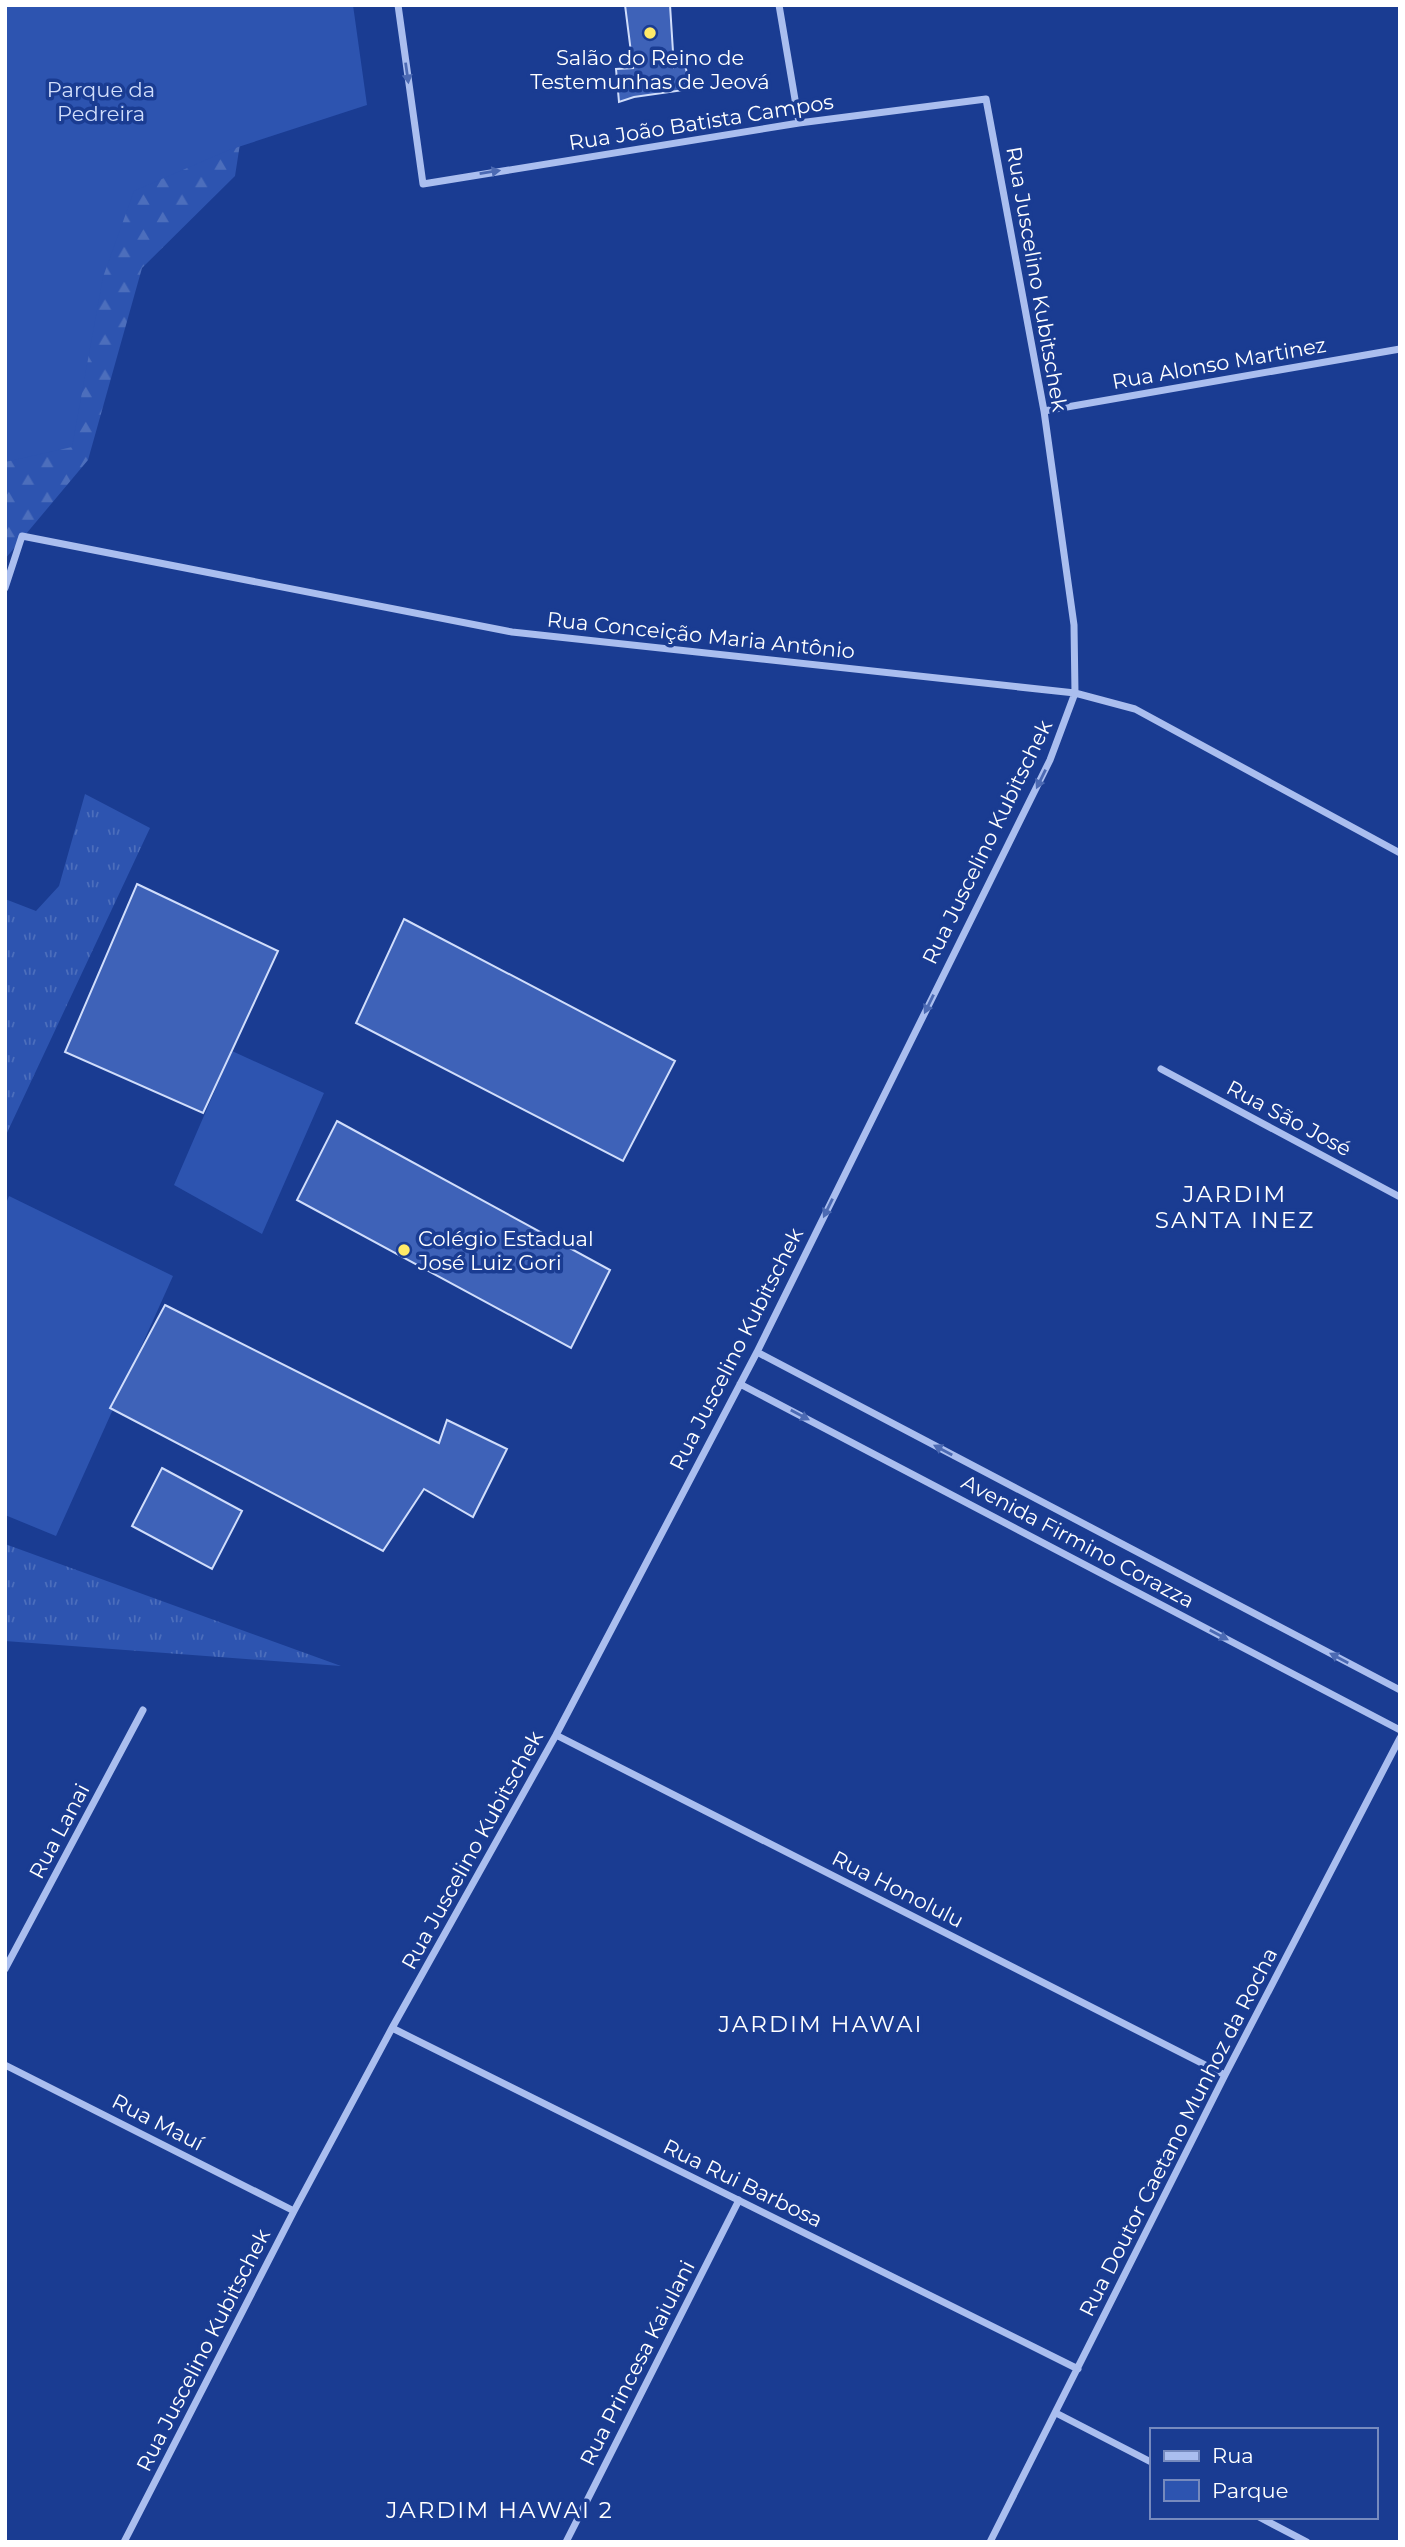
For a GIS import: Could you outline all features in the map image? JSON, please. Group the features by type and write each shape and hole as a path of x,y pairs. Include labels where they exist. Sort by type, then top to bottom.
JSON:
{"street":[{"name":"Rua João Batista Campos","path":"398,5 423,184 799,123 986,99"},
{"path":"779,5 799,123"},
{"name":"Rua Juscelino Kubitschek","path":"124,2542 294,2211 556,1735 757,1352 1050,760 1076,693 1074,625 1044,411 986,99"},
{"name":"Rua Alonso Martinez","path":"1044,411 1400,349"},
{"name":"Rua Conceição Maria Antônio","path":"5,588 22,536 512,632 1076,693 1136,709 1400,853"},
{"name":"Rua São José","path":"1161,1069 1400,1197"},
{"name":"Avenida Firmino Corazza","path":"757,1352 1400,1690"},
{"name":"Avenida Firmino Corazza","path":"740,1384 1400,1730"},
{"name":"Rua Lanai","path":"5,1969 143,1710"},
{"name":"Rua Honolulu","path":"556,1735 1225,2075"},
{"name":"Rua Doutor Caetano Munhoz da Rocha","path":"990,2542 1225,2075 1400,1738"},
{"name":"Rua Rui Barbosa","path":"393,2028 1078,2370"},
{"name":"Rua Mauí","path":"5,2065 294,2211"},
{"name":"Rua Princesa Kaiulani","path":"566,2542 739,2200"},
{"path":"1056,2413 1150,2461"},
{"path":"1263,2519 1307,2542"}],"green space":[{"name":"Parque da Pedreira","path":"5,5 248,92 235,176 142,268 88,460 5,559"},
{"name":"Parque da Pedreira","path":"5,5 353,5 367,105 229,150 134,191 103,277 72,447 5,462"},
{"path":"85,794 150,828 5,1137 5,899 36,911 59,886"},
{"path":"232,1051 324,1093 262,1234 174,1185"},
{"path":"9,1196 173,1276 56,1536 5,1515 5,1206"},
{"path":"5,1544 341,1666 5,1641"}],"building":[{"name":"Salão do Reino de Testemunhas de Jeová","path":"625,5 670,5 674,67 684,61 691,89 634,97 619,102 616,69 633,68"},
{"path":"137,884 278,951 203,1113 65,1052"},
{"path":"404,919 675,1061 623,1161 356,1023"},
{"path":"337,1121 610,1270 571,1348 297,1200"},
{"path":"165,1305 439,1443 447,1420 507,1449 473,1517 424,1489 383,1551 110,1408"},
{"path":"162,1468 242,1511 212,1569 132,1526"}],"place":[{"name":"Salão do Reino de Testemunhas de Jeová","path":"650,33"},
{"name":"Colégio Estadual José Luiz Gori","path":"404,1250"}],"district":[{"name":"JARDIM SANTA INEZ","path":"1235,1207"},
{"name":"JARDIM HAWAI","path":"821,2024"},
{"name":"JARDIM HAWAI 2","path":"500,2510"}]}
